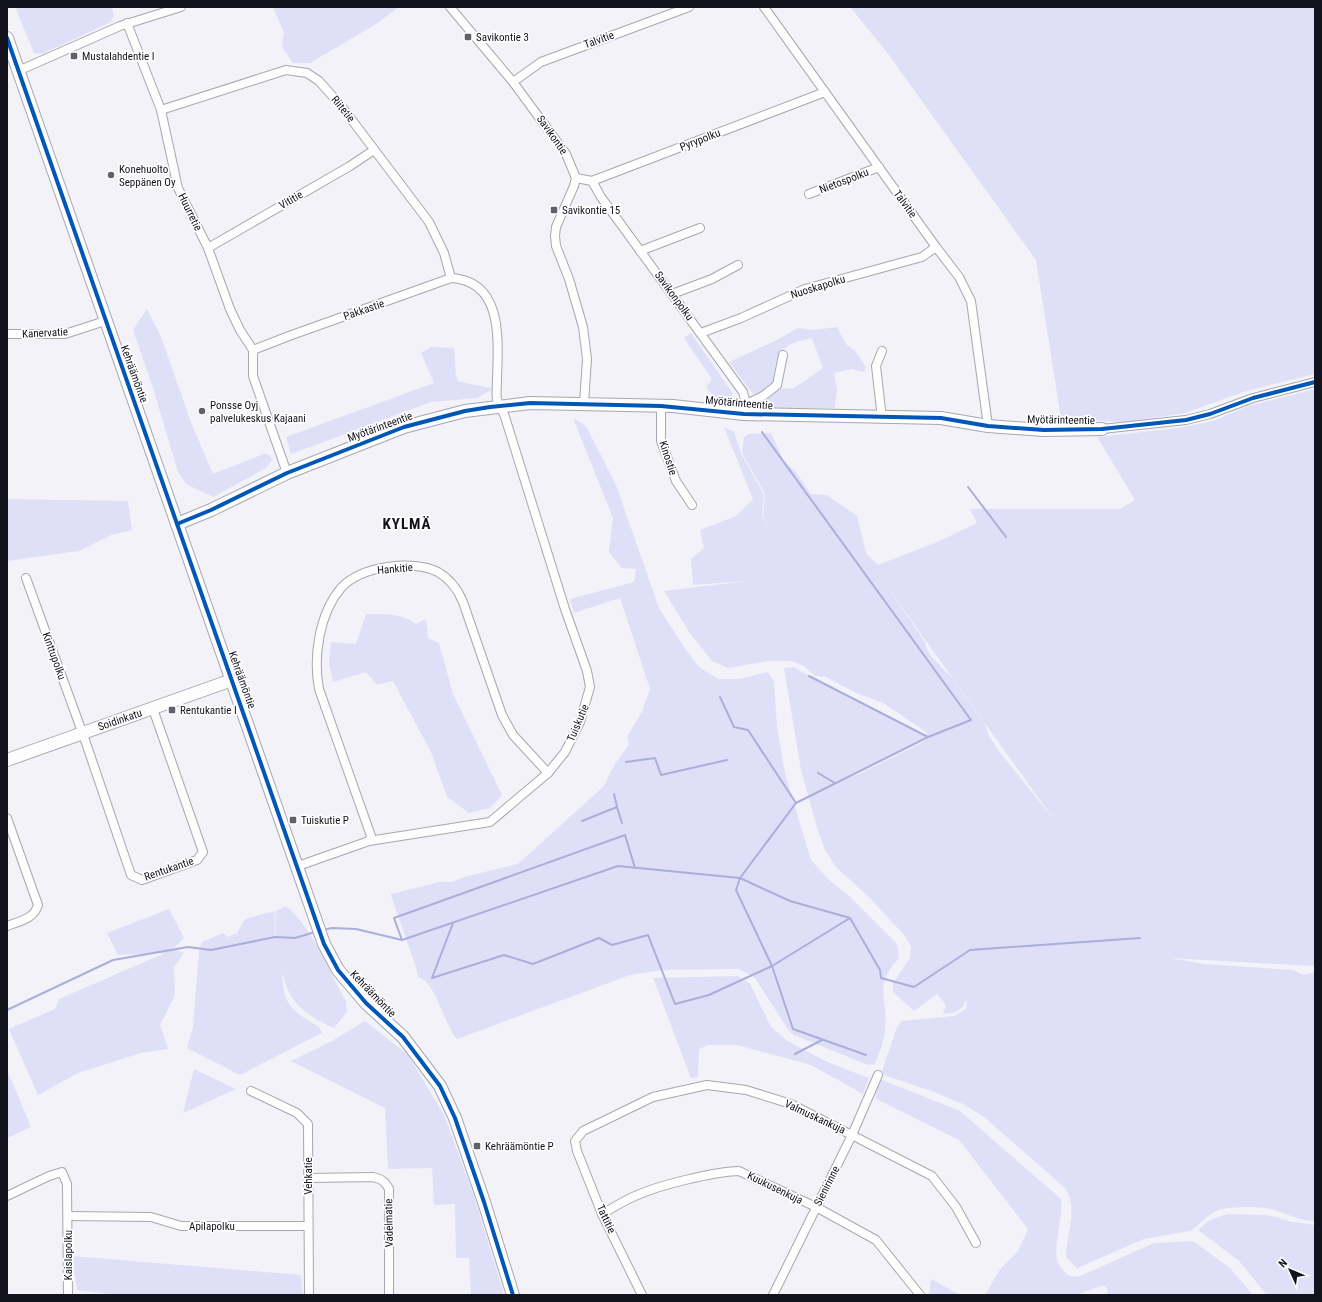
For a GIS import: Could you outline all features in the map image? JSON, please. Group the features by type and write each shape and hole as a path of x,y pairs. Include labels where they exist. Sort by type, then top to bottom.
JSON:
{"street":[{"path":"18,71 127,23 181,7"},
{"name":"Savikontie","path":"450,7 513,82 566,154 576,178"},
{"name":"Talvitie","path":"513,82 529,70 552,58 689,7"},
{"name":"Talvitie","path":"764,7 959,277 971,301 988,426"},
{"name":"Huurretie","path":"127,23 162,110 178,188 208,248 230,309 240,330 253,350"},
{"name":"Kehräämöntie","path":"7,38 105,321 298,866 318,931 338,970 366,1003 407,1041 440,1086 455,1118 465,1146 513,1295"},
{"name":"Riitetie","path":"162,110 286,70 307,73 326,88 433,229 444,253 451,278"},
{"name":"Pyrypolku","path":"592,181 824,92"},
{"name":"Vititie","path":"208,248 350,166 374,150"},
{"name":"Nietospolku","path":"810,194 879,167"},
{"path":"584,404 587,359 584,327 569,279 556,246 555,236 556,227 576,178 592,181"},
{"name":"Savikonpolku","path":"592,181 601,197 743,392 745,409"},
{"path":"640,251 700,228"},
{"name":"Nuoskapolku","path":"701,333 741,318 794,293 922,257 936,247"},
{"path":"672,294 712,279 738,265"},
{"path":"451,278 466,281 478,287 488,300 495,314 498,331 497,400 501,406"},
{"name":"Pakkastie","path":"253,350 451,278"},
{"name":"Kanervatie","path":"7,334 65,334 105,321"},
{"path":"253,350 253,376 287,473"},
{"path":"882,351 876,366 882,418"},
{"path":"745,409 777,385 783,355"},
{"name":"Myötärinteentie","path":"177,524 211,510 287,473 404,427 465,411 501,406 530,403 745,409 882,418 941,418 988,426 1044,430 1102,429 1186,420 1210,414 1253,398 1315,382"},
{"name":"Tuiskutie","path":"298,866 369,841 490,822 548,773 565,752 580,722 590,687 587,671 565,609 501,406"},
{"name":"Kinostie","path":"661,406 661,441 676,481 692,505"},
{"name":"Hankitie","path":"369,841 371,836 319,689 316,673 318,644 330,607 342,587 361,574 381,568 412,566 438,572 450,581 459,592 464,602 502,715 513,734 548,773"},
{"name":"Kinttupolku","path":"26,578 82,734"},
{"name":"Soidinkatu","path":"7,760 232,680"},
{"name":"Rentukantie","path":"82,734 131,875 142,880 197,860 203,852 153,709"},
{"path":"7,818 38,905 36,912 29,918 7,926"},
{"name":"Sienirinne","path":"773,1295 852,1135 878,1075"},
{"name":"Valmuskankuja","path":"575,1141 583,1130 653,1097 707,1085 746,1090 791,1104 932,1176 956,1207 976,1243"},
{"name":"Vehkatie","path":"251,1091 297,1113 308,1124 309,1295"},
{"name":"Tattitie","path":"575,1141 577,1151 602,1214 642,1295"},
{"name":"Kuukusenkuja","path":"602,1214 635,1196 660,1187 732,1171 739,1171 816,1207 876,1240 920,1295"},
{"name":"Kaislapolku","path":"7,1196 49,1176 62,1172 68,1184 68,1295"},
{"name":"Vadelmatie","path":"309,1178 373,1177 382,1179 386,1183 389,1189 389,1295"},
{"name":"Apilapolku","path":"68,1216 151,1217 181,1226 308,1226"}],"shaded area":[{"path":"20,7 112,7 114,16 111,22 42,54 34,53 16,9"},
{"path":"273,7 399,7 376,24 310,63 293,63 282,47 284,33"},
{"path":"850,7 1315,7 1315,374 1246,391 1185,413 1127,422 1061,419 1036,260 886,51"},
{"path":"147,309 161,337 192,425 213,474 266,453 273,459 266,468 213,497 186,484 178,472 153,388 133,330"},
{"path":"837,327 846,344 857,353 866,367 864,372 852,369 834,373 837,390 835,408 762,408 759,401 779,389 794,388 823,368 812,338 793,343 782,351 776,364 773,383 762,392 753,394 729,362 777,340 798,328 813,330"},
{"path":"691,333 733,394 727,398 714,397 706,387 712,379 684,338"},
{"path":"431,347 454,348 456,376 458,381 493,389 477,398 431,402 291,454 286,437 434,383 421,353"},
{"path":"1315,389 1315,966 1169,958 1205,964 1293,970 1304,975 1315,972 1315,1221 1309,1221 1265,1208 1243,1207 1221,1209 1209,1215 1190,1231 1144,1239 1077,1268 1066,1257 1071,1222 1071,1204 1065,1188 984,1117 963,1104 934,1092 881,1074 897,1027 902,1021 954,1016 966,1009 967,1002 965,1001 963,1007 953,1013 943,1014 946,1005 937,994 914,1011 893,992 893,983 910,958 911,947 905,936 869,897 836,867 825,850 817,828 801,770 784,668 794,667 927,736 840,781 859,774 923,742 928,737 926,732 883,703 856,693 826,677 815,676 804,666 791,661 768,661 728,668 712,661 691,635 664,591 747,581 693,585 691,559 704,548 700,530 736,516 753,499 724,427 734,432 741,453 764,495 762,516 770,530 763,516 765,494 742,453 744,437 749,434 771,433 783,460 795,471 811,494 827,495 857,516 866,553 878,565 935,543 977,523 970,509 1120,509 1135,500 1097,437 1178,428 1213,421 1248,406","holes":["883,581 1055,821 1001,754 989,736 985,724 952,678 930,655 925,642"]},
{"path":"573,418 586,426 616,485 659,608 686,650 700,668 719,679 739,679 768,672 774,681 777,727 785,773 811,860 828,879 849,896 897,944 899,958 886,977 884,985 883,993 886,1019 885,1031 875,1064 868,1065 794,1035 789,1031 755,978 739,969 662,970 630,975 457,1039 452,1032 430,986 418,977 416,967 387,884 391,894 439,882 452,882 467,876 518,864 604,786 615,764 628,746 629,741 627,737 642,712 650,689 620,598 574,613 570,599 634,582 636,569 622,568 609,552 613,518"},
{"path":"7,499 128,501 132,530 111,535 79,551 7,561"},
{"path":"366,614 386,614 399,616 411,620 416,624 426,619 428,638 439,643 453,694 502,795 490,808 469,813 447,797 431,752 393,681 377,685 366,672 333,682 329,663 331,642 356,644"},
{"path":"286,906 305,927 313,939 346,1001 347,1012 334,1028 324,1024 303,1010 290,995 279,958 275,921 276,911"},
{"path":"169,909 184,938 173,949 184,953 174,967 175,995 160,1025 168,1049 141,1053 78,1073 38,1095 9,1029 55,1009 59,999 165,953 118,955 107,933"},
{"path":"275,911 276,939 286,999 289,1004 304,1018 320,1028 322,1033 240,1075 187,1048 193,1027 199,950 202,942 223,933 228,937 237,933 245,919"},
{"path":"738,976 750,984 771,1027 786,1040 827,1062 869,1078 863,1094 811,1065 737,1045 708,1045 699,1049 698,1077 691,1078 653,978"},
{"path":"365,1021 408,1055 444,1115 474,1196 504,1295 471,1295 469,1258 456,1258 455,1204 434,1205 432,1168 388,1169 385,1108 291,1061 332,1041"},
{"path":"194,1069 236,1089 183,1113"},
{"path":"7,1070 31,1127 7,1138"},
{"path":"877,1078 960,1111 1061,1199 1061,1215 1056,1250 1059,1265 1067,1275 1078,1277 1154,1243 1193,1241 1230,1268 1253,1295 1106,1295 1108,1291 1105,1286 1101,1286 1077,1295 985,1295 1001,1268 1018,1251 1028,1229 959,1140 876,1099 875,1088"},
{"path":"1227,1214 1267,1215 1293,1222 1315,1225 1315,1295 1267,1295 1239,1261 1198,1230 1208,1221"},
{"path":"72,1256 301,1275 303,1295 118,1295 77,1290"},
{"path":"931,1279 960,1295 929,1295"}],"waterway":[{"path":"762,432 971,720 928,737"},
{"path":"968,487 1006,537"},
{"path":"796,803 928,737 809,676"},
{"path":"720,697 734,727 748,730 796,803 740,878 736,890 772,966 793,1029 866,1055"},
{"path":"626,762 655,758 661,775 727,760"},
{"path":"818,773 835,783"},
{"path":"582,821 617,807 614,794"},
{"path":"617,807 622,823"},
{"path":"402,940 394,918 625,835 635,868"},
{"path":"323,930 332,928 356,929 402,940 618,866 740,878 790,901 850,918 880,970 881,978 914,987 970,950 1140,938"},
{"path":"453,923 432,978 504,955 533,964 599,938 612,945 648,935 675,1004 709,995 772,966 850,918"},
{"path":"7,1010 113,960 188,947 211,950 275,937 295,938 315,932"},
{"path":"795,1054 822,1040"}],"cycle path":[{"path":"7,38 324,944 338,970 366,1003 403,1037 440,1086 455,1118 484,1202 513,1295"},
{"path":"177,524 211,510 287,473 404,427 465,411 490,407 530,403 661,406 744,414 941,418 988,426 1044,430 1102,429 1186,420 1210,414 1253,398 1315,382"}],"place":[{"name":"Savikontie 3","path":"468,37"},
{"name":"Mustalahdentie I","path":"74,56"},
{"name":"Konehuolto Seppänen Oy","path":"111,175"},
{"name":"Savikontie 15","path":"554,210"},
{"name":"Ponsse Oyj palvelukeskus Kajaani","path":"202,411"},
{"name":"Rentukantie I","path":"172,710"},
{"name":"Tuiskutie P","path":"293,820"},
{"name":"Kehräämöntie P","path":"477,1146"}],"district":[{"name":"KYLMÄ","path":"407,524"}]}
